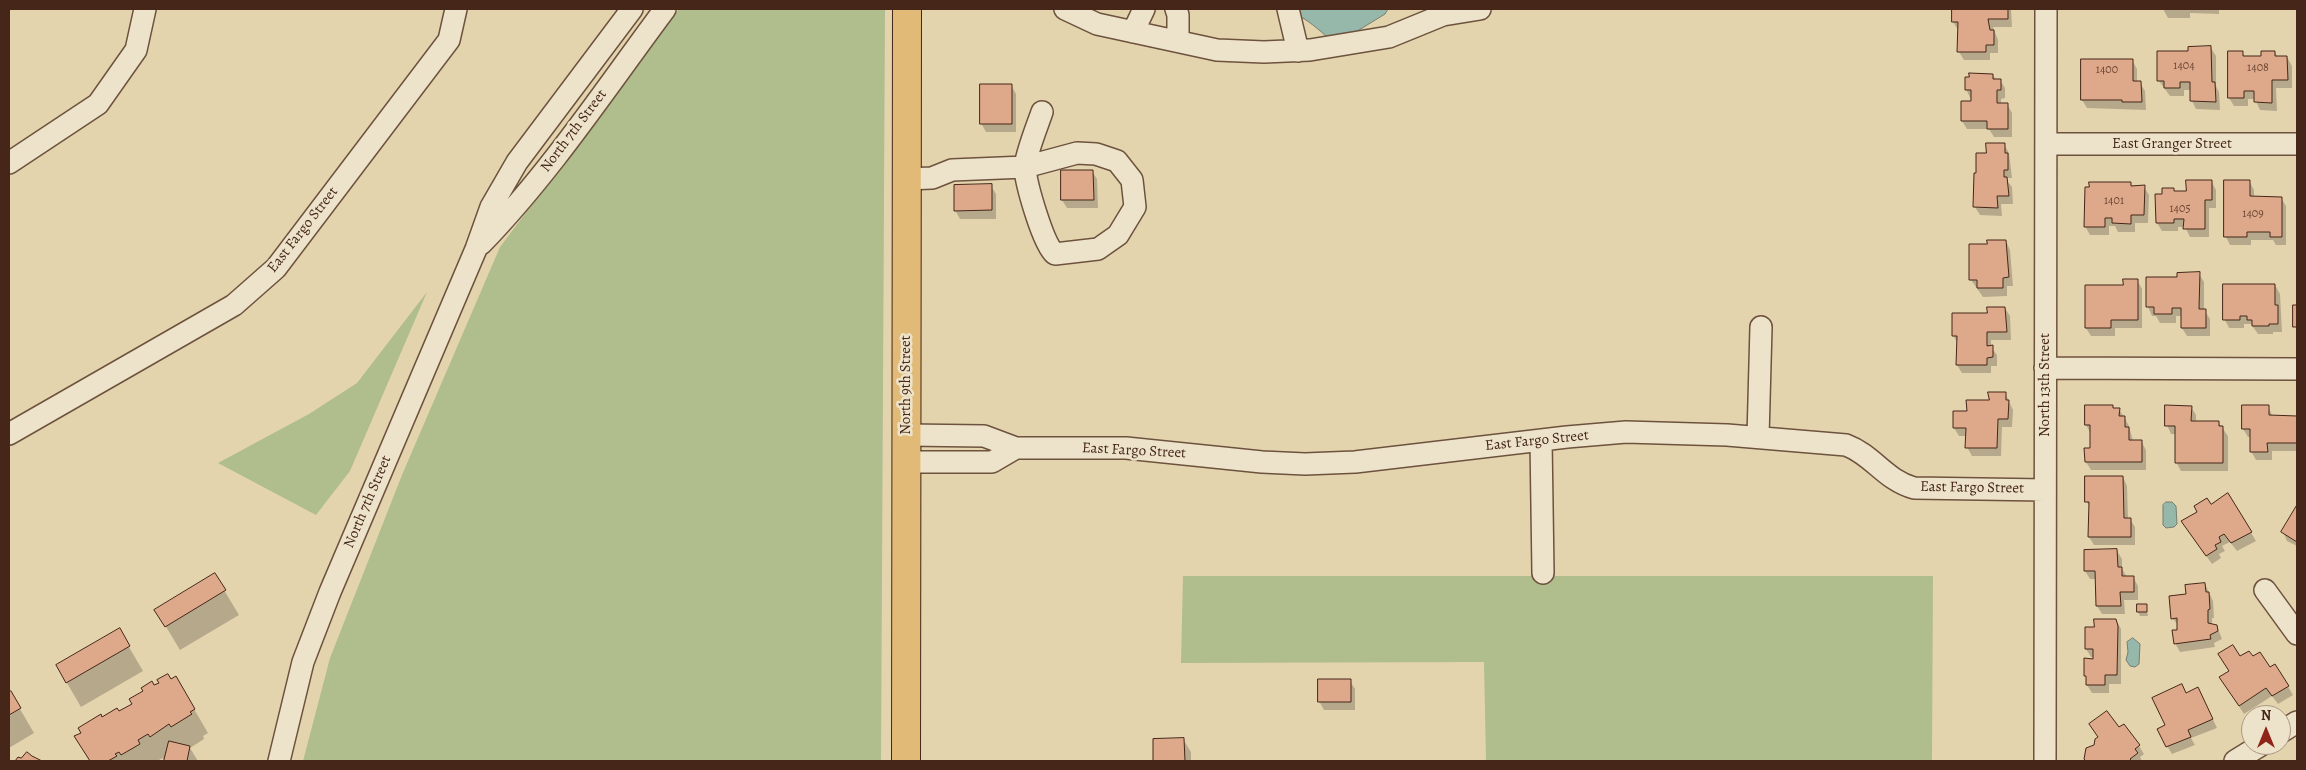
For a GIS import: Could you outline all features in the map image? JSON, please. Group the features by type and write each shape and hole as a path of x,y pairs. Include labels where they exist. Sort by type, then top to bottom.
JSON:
{"main road":[{"name":"North 9th Street","path":"906,761 907,9"}],"street":[{"path":"9,162 98,104 136,50 145,9"},
{"name":"East Fargo Street","path":"9,434 234,305 276,268 449,40 456,9"},
{"name":"North 7th Street","path":"279,761 303,662 326,601 476,249 491,206 517,162 632,9"},
{"path":"1065,9 1096,24 1178,42 1216,50 1264,52 1298,51 1389,37 1446,12 1480,9"},
{"path":"1134,32 1144,9"},
{"path":"1176,9 1178,15 1178,42"},
{"path":"1288,9 1298,51"},
{"name":"North 13th Street","path":"2045,761 2046,9"},
{"name":"North 7th Street","path":"476,249 507,218 536,182 662,10"},
{"path":"906,178 932,178 952,170 1025,167 1077,152 1096,154 1117,161 1132,180 1135,207 1118,235 1098,250 1055,254 1049,249 1042,234 1025,167 1042,112"},
{"name":"East Granger Street","path":"2046,144 2297,144"},
{"path":"1758,438 1761,327"},
{"path":"2045,368 2297,369"},
{"name":"East Fargo Street","path":"906,435 984,436 1016,448 1126,448 1262,462 1323,464 1541,440 1636,432 1758,438 1846,445 1865,455 1894,481 1914,488 2045,490"},
{"path":"1541,440 1543,572"},
{"path":"906,462 986,463 992,462 1016,448"},
{"path":"2265,590 2297,634"}],"green space":[{"path":"679,9 885,9 881,761 303,761 330,658 402,475 500,247"},
{"path":"427,292 350,471 316,515 218,463 309,414 357,383"},
{"path":"1183,576 1933,576 1932,761 1486,761 1484,662 1181,663"}],"shaded area":[{"path":"1299,9 1388,9 1385,14 1354,33 1327,37 1299,16"},
{"path":"2166,502 2172,502 2176,506 2177,524 2174,527 2166,528 2163,525 2163,505"},
{"path":"2133,638 2140,644 2139,664 2135,667 2130,666 2126,660 2128,652 2127,642"}],"building":[{"path":"1952,9 2008,9 2008,19 1988,19 1990,30 1994,30 1994,45 1986,45 1986,52 1957,52 1958,22 1952,22"},
{"path":"2211,46 2212,82 2215,82 2216,102 2190,101 2190,82 2180,82 2180,88 2164,88 2164,81 2157,81 2157,51 2188,51 2188,47"},
{"path":"2228,51 2243,51 2243,56 2261,56 2261,51 2275,51 2275,56 2287,56 2288,80 2272,80 2272,103 2254,102 2254,91 2244,91 2244,98 2228,98"},
{"path":"2081,59 2133,59 2133,81 2141,81 2142,102 2081,100"},
{"path":"1969,73 1993,74 1993,79 2001,79 2001,90 1997,90 1997,103 2008,103 2008,129 1987,129 1987,121 1961,121 1961,101 1971,101 1971,90 1965,90 1965,77 1969,77"},
{"path":"980,84 1012,84 1012,124 980,124"},
{"path":"1986,143 2005,143 2005,153 2008,153 2008,170 2004,170 2004,177 2007,177 2009,196 1997,196 1998,208 1973,207 1976,153 1986,153"},
{"path":"1061,170 1093,170 1094,200 1061,200"},
{"path":"2186,180 2212,180 2212,200 2205,200 2205,229 2183,229 2184,219 2174,219 2174,223 2156,223 2155,194 2162,194 2162,188 2186,191"},
{"path":"2224,180 2250,180 2250,196 2282,197 2282,237 2270,237 2270,232 2247,232 2247,237 2224,237"},
{"path":"2089,182 2131,182 2131,186 2145,185 2144,215 2131,215 2131,224 2112,223 2112,218 2105,218 2105,227 2084,227 2085,187 2089,187"},
{"path":"992,184 992,210 954,211 954,185"},
{"path":"1987,240 2006,240 2009,277 2003,278 2003,288 1977,288 1977,280 1969,280 1969,244 1987,244"},
{"path":"2200,272 2199,309 2206,309 2206,328 2181,328 2181,308 2172,308 2172,314 2154,314 2154,307 2146,307 2146,277 2177,277 2177,273"},
{"path":"2123,279 2138,279 2138,320 2111,320 2111,328 2085,328 2085,285 2123,285"},
{"path":"2223,284 2275,284 2275,305 2278,305 2278,324 2252,326 2252,320 2247,320 2247,316 2240,316 2240,320 2223,320"},
{"path":"2293,305 2297,305 2297,327 2293,327"},
{"path":"1987,307 2005,307 2007,332 1987,332 1987,346 1993,345 1993,357 1987,358 1987,365 1956,365 1957,336 1952,336 1952,313 1987,313"},
{"path":"1988,392 2006,392 2006,400 2009,400 2008,419 1998,419 1997,448 1965,448 1966,428 1953,428 1953,411 1967,411 1966,400 1989,400"},
{"path":"2085,405 2113,405 2113,408 2120,408 2119,416 2125,416 2125,427 2129,427 2129,440 2142,440 2142,462 2085,462 2084,448 2090,448 2090,425 2085,425"},
{"path":"2165,405 2192,406 2191,421 2219,421 2219,426 2223,426 2223,463 2175,463 2175,426 2165,426"},
{"path":"2242,405 2269,405 2269,415 2297,416 2297,443 2267,443 2268,452 2250,452 2250,429 2242,429"},
{"path":"2085,476 2123,476 2124,518 2131,518 2131,537 2088,537 2089,502 2085,502"},
{"path":"2228,493 2252,532 2231,543 2224,534 2219,537 2221,542 2215,545 2217,549 2206,556 2181,521 2197,512 2194,506 2207,498 2211,504"},
{"path":"2297,505 2297,542 2281,532"},
{"path":"2117,549 2118,567 2122,567 2122,576 2134,576 2134,592 2120,592 2121,606 2096,606 2095,571 2084,571 2084,550"},
{"path":"215,573 226,590 165,627 154,610"},
{"path":"2205,583 2206,592 2209,592 2210,609 2208,610 2208,623 2217,625 2218,631 2210,635 2211,639 2174,644 2172,630 2177,630 2177,618 2171,619 2169,596 2186,594 2185,585"},
{"path":"2137,604 2147,604 2147,612 2137,612"},
{"path":"2094,619 2116,619 2118,626 2117,675 2105,675 2105,685 2086,685 2086,676 2084,676 2084,658 2093,659 2093,649 2085,649 2085,627 2094,627"},
{"path":"120,628 130,646 66,683 56,665"},
{"path":"2233,645 2240,656 2249,651 2253,656 2260,652 2270,667 2275,664 2289,686 2272,696 2266,688 2239,706 2219,677 2229,671 2218,654"},
{"path":"168,674 171,679 176,676 195,709 190,712 192,714 171,727 169,724 150,737 148,734 138,740 140,744 121,755 119,752 115,754 117,756 108,761 90,761 74,736 81,733 78,728 101,714 102,717 117,708 119,711 132,704 129,699 143,691 141,688 152,681 154,685 159,683 157,680"},
{"path":"1318,679 1351,679 1351,702 1318,702"},
{"path":"2182,684 2186,693 2198,687 2213,719 2188,730 2191,737 2166,747 2157,729 2165,725 2152,698"},
{"path":"11,691 21,708 9,715 9,692"},
{"path":"2107,711 2119,727 2124,724 2140,745 2135,749 2138,753 2130,759 2132,761 2086,761 2084,759 2086,748 2094,745 2095,739 2098,737 2089,724"},
{"path":"1184,738 1185,761 1153,761 1153,739"},
{"path":"169,741 190,746 187,761 164,761"},
{"path":"27,752 32,756 42,761 15,761"}]}
